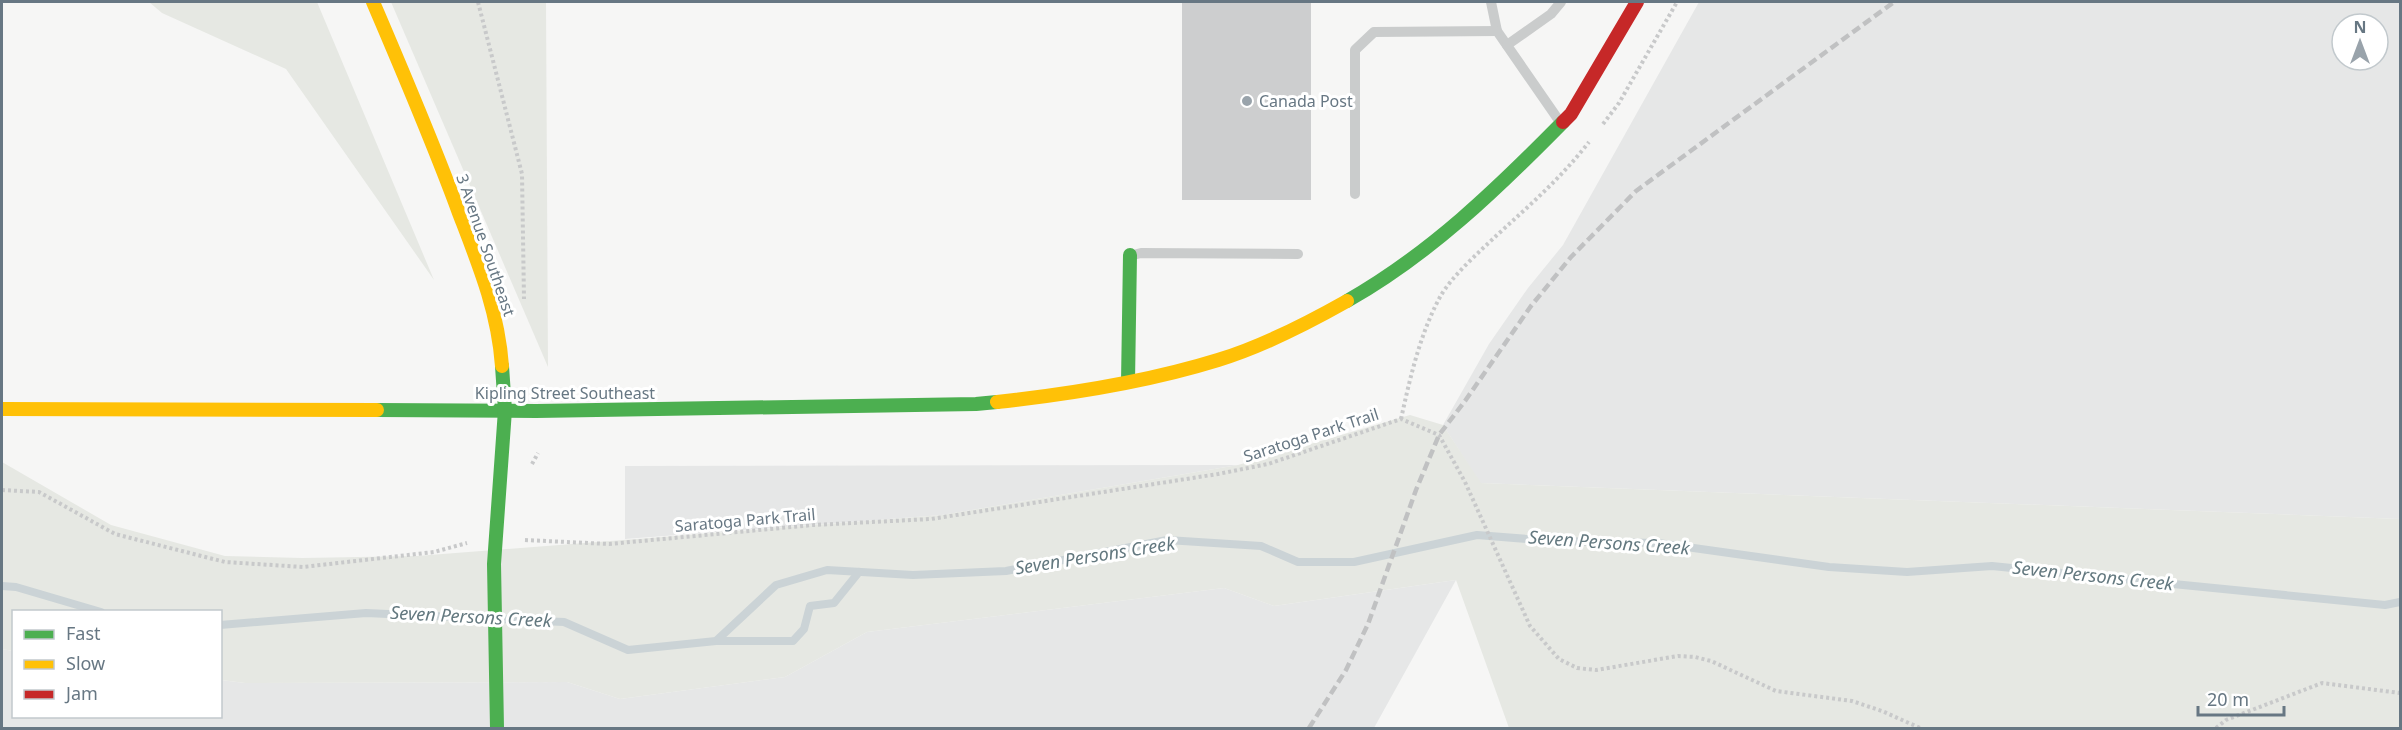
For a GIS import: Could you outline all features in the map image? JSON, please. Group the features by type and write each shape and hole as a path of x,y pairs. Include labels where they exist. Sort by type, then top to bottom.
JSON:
{"street":[{"name":"3 Avenue Southeast","path":"373,2 424,119 491,298 501,340 505,410 494,564 497,729"},
{"name":"Kipling Street Southeast","path":"2,409 505,410 976,404 1056,396 1220,360 1308,323 1379,283 1447,233 1506,180 1571,114 1637,2"},
{"path":"1128,382 1130,255"}],"lane":[{"path":"1491,2 1497,31 1562,124"},
{"path":"1507,45 1551,14 1561,2"},
{"path":"1355,194 1355,50 1374,32 1497,31"},
{"path":"1130,255 1141,253 1298,254"}],"path":[{"path":"478,2 522,174 524,306"},
{"path":"1600,128 1619,103 1677,2"},
{"path":"1401,419 1420,346 1441,295 1475,255 1567,170 1593,136"},
{"name":"Saratoga Park Trail","path":"2,490 39,492 115,534 225,562 303,567 434,552 459,544 496,539 609,544 813,525 931,519 1218,474 1268,464 1401,419 1438,435 1465,482 1530,626 1559,659 1577,668 1596,670 1678,656 1695,657 1712,661 1776,691 1868,706 1920,729"},
{"path":"2216,729 2226,720 2322,683 2399,692"}],"shaded area":[{"path":"149,2 317,2 434,280 286,69 162,13"},
{"path":"391,2 546,2 548,367"},
{"path":"1699,2 2400,2 2400,519 1480,483 1443,425 1489,344 1528,288 1563,245"},
{"path":"1410,415 1443,425 1481,483 2400,519 2400,728 1509,728 1456,580 1274,606 1224,588 867,632 785,677 620,699 567,682 245,683 222,680 222,610 12,610 12,651 2,649 2,462 111,525 225,556 302,558 417,556 942,515 1238,465"},
{"path":"1238,465 942,515 625,539 625,466"},
{"path":"1456,580 1374,728 2,728 2,649 12,651 12,718 222,718 222,680 245,683 567,682 620,699 785,677 867,632 1224,588 1274,606"}],"building":[{"name":"Canada Post","path":"1182,2 1311,2 1311,200 1182,200"}],"waterway":[{"name":"Seven Persons Creek","path":"222,625 366,613 564,622 628,650 716,641 776,585 827,570 913,575 1006,571 1167,540 1261,546 1298,562 1354,562 1477,535 1553,541 1658,543 1829,567 1907,572 1992,566 2385,605 2400,602"},
{"name":"Seven Persons Creek","path":"716,641 793,641 804,629 810,606 834,603 859,572"},
{"name":"Seven Persons Creek","path":"2,586 16,587 94,610"}],"railway":[{"path":"1309,728 1346,670 1368,624 1416,490 1439,435 1531,306 1571,257 1636,191 1894,2"}],"traffic: fast":[{"path":"1347,301 1406,263 1461,219 1488,196 1563,122"},
{"path":"1128,382 1130,255"},
{"path":"497,728 494,564 505,410 502,366"},
{"path":"377,410 536,411 997,402"}],"traffic: slow":[{"path":"373,2 428,133 480,270 492,307 502,366"},
{"path":"997,402 1109,386 1191,368 1234,355 1267,341 1347,301"},
{"path":"2,409 377,410"}],"traffic: jam":[{"path":"1563,122 1571,114 1637,2"}],"place":[{"name":"Canada Post","path":"1247,101"}]}
